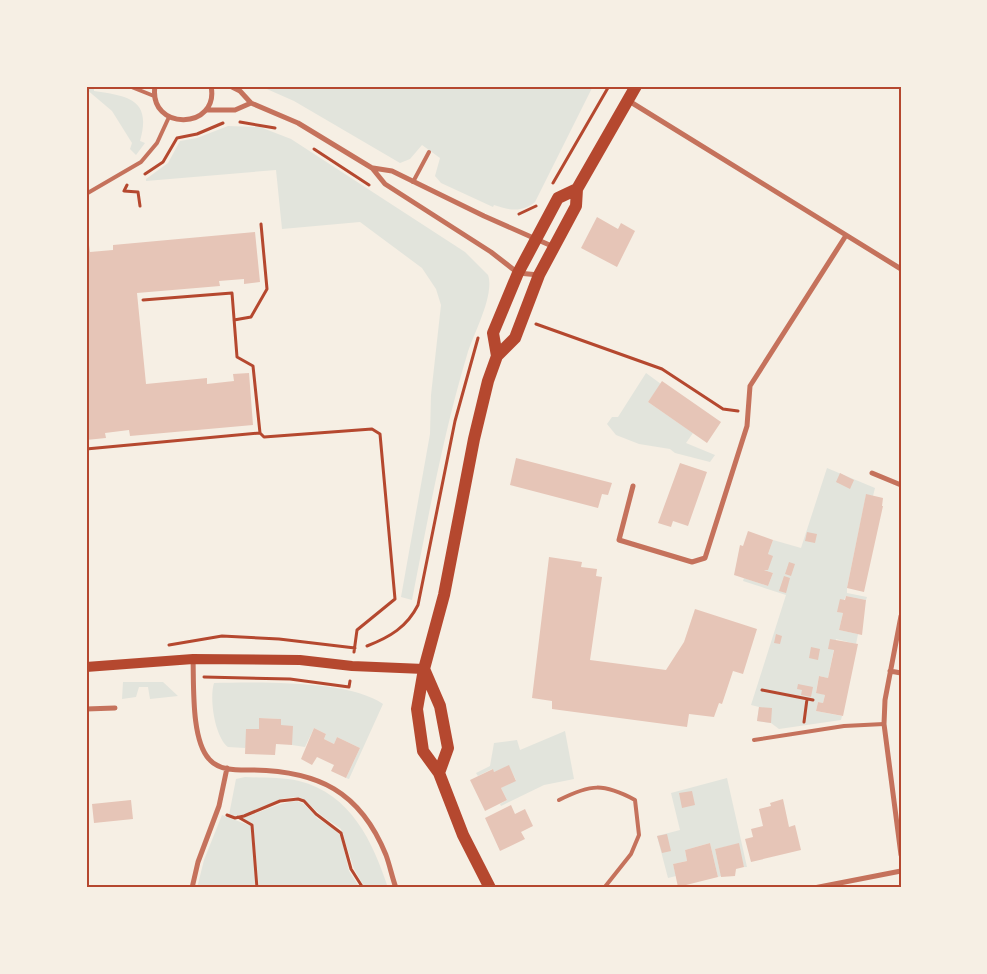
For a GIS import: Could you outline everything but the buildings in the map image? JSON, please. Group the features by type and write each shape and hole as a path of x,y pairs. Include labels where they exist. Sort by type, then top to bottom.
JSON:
{"main road":[{"path":"490,888 463,835 439,773 424,751 417,710 424,669 444,595 478,422 488,381 497,356 515,338 539,275 576,206 577,190 636,86"},
{"path":"497,356 492,333 518,273 558,198 577,190"},
{"path":"86,667 194,659 300,660 352,666 424,669"},
{"path":"424,669 440,706 448,748 439,773"}],"street":[{"path":"154,86 154,96 157,105 169,117 185,121 200,116 206,110 211,101 211,86"},
{"path":"230,86 240,91 251,103 298,123 372,168 385,184 491,252 518,273 539,275"},
{"path":"628,101 845,237 901,269"},
{"path":"206,110 235,110 251,103"},
{"path":"372,168 392,171 496,222 554,247"},
{"path":"633,486 619,540 692,562 705,558 747,426 750,386 845,237"},
{"path":"872,473 901,485"},
{"path":"901,616 890,671 884,724 901,855"},
{"path":"194,659 196,715 201,746 212,762 227,768 293,772 333,788 356,808 371,827 385,854 396,888"},
{"path":"890,671 901,673"},
{"path":"86,709 116,708"},
{"path":"192,888 198,862 220,806 227,768"},
{"path":"814,888 876,874 901,871"}],"lane":[{"path":"129,86 154,96"},
{"path":"86,194 141,162 157,143 169,117"},
{"path":"413,182 429,152"},
{"path":"754,740 844,726 884,724"},
{"path":"559,800 583,788 612,788 635,800 639,835 631,854 604,888"}],"path":[{"path":"550,188 609,86"},
{"path":"235,122 264,124 282,130"},
{"path":"141,177 161,164 177,138 229,123"},
{"path":"312,148 375,189"},
{"path":"133,181 125,186 124,191 138,192 140,206"},
{"path":"519,214 536,206 541,201"},
{"path":"234,320 251,317 267,292 261,224"},
{"path":"142,300 232,293 238,357 253,366 260,433 266,438 372,429 380,434 395,599 357,630 355,650 339,646"},
{"path":"531,321 551,330 662,369 723,409 748,412"},
{"path":"367,646 384,640 402,628 412,618 418,605 455,421 480,330"},
{"path":"86,449 260,433"},
{"path":"194,677 290,679 349,686 350,681"},
{"path":"762,690 813,700"},
{"path":"805,732 806,698"},
{"path":"238,817 260,812 280,801 298,799 304,801 316,814 341,833 351,869 363,888"},
{"path":"226,814 238,817 252,825 257,888"}],"shaded area":[{"path":"86,86 94,86 94,91 127,98 140,108 143,116 143,127 140,141 145,143 136,155 130,149 132,143 112,111 86,89"},
{"path":"260,86 593,86 535,202 525,208 515,210 494,205 493,207 441,183 435,176 440,158 422,145 410,159 400,163 294,101"},
{"path":"228,126 260,127 291,139 465,252 488,275 489,293 458,385 436,477 412,600 401,597 430,434 431,395 441,305 436,289 422,268 360,222 282,229 276,170 146,181 146,179 168,163 180,141 197,138"},
{"path":"646,373 661,384 648,402 693,433 686,443 715,455 710,462 675,453 670,449 639,444 616,435 607,424 612,417 618,417"},
{"path":"827,468 875,488 873,496 866,495 847,588 847,593 867,597 866,600 846,596 838,612 843,613 839,630 858,634 856,644 836,639 828,678 819,676 816,692 825,695 823,703 818,702 816,711 842,716 841,720 779,729 771,723 757,721 759,707 751,705 786,595 743,581 744,578 768,586 773,573 764,570 772,556 768,554 773,540 801,548"},
{"path":"123,682 163,682 178,696 150,699 148,687 139,687 136,697 122,699"},
{"path":"214,683 302,684 349,690 368,696 383,704 349,779 346,778 360,748 337,737 334,744 324,739 326,734 314,728 305,747 292,745 281,725 281,719 259,718 259,729 245,748 228,747 223,742 214,717 212,698"},
{"path":"565,731 574,779 544,785 501,806 500,804 507,800 501,788 516,780 509,766 494,772 492,769 478,776 476,773 490,766 494,743 517,740 520,750"},
{"path":"245,777 279,778 299,781 317,787 333,797 346,808 367,837 388,888 365,888 354,869 341,829 322,816 302,798 282,799 247,814 229,815 236,779"},
{"path":"727,778 747,867 744,867 738,844 715,849 721,876 718,877 710,843 685,850 687,861 673,864 676,876 668,878 657,836 680,830 671,793"},
{"path":"297,801 304,804 317,818 341,836 349,871 360,888 259,888 253,826 252,823 239,818 281,804"},
{"path":"222,815 251,826 256,888 197,888 204,860"}]}
